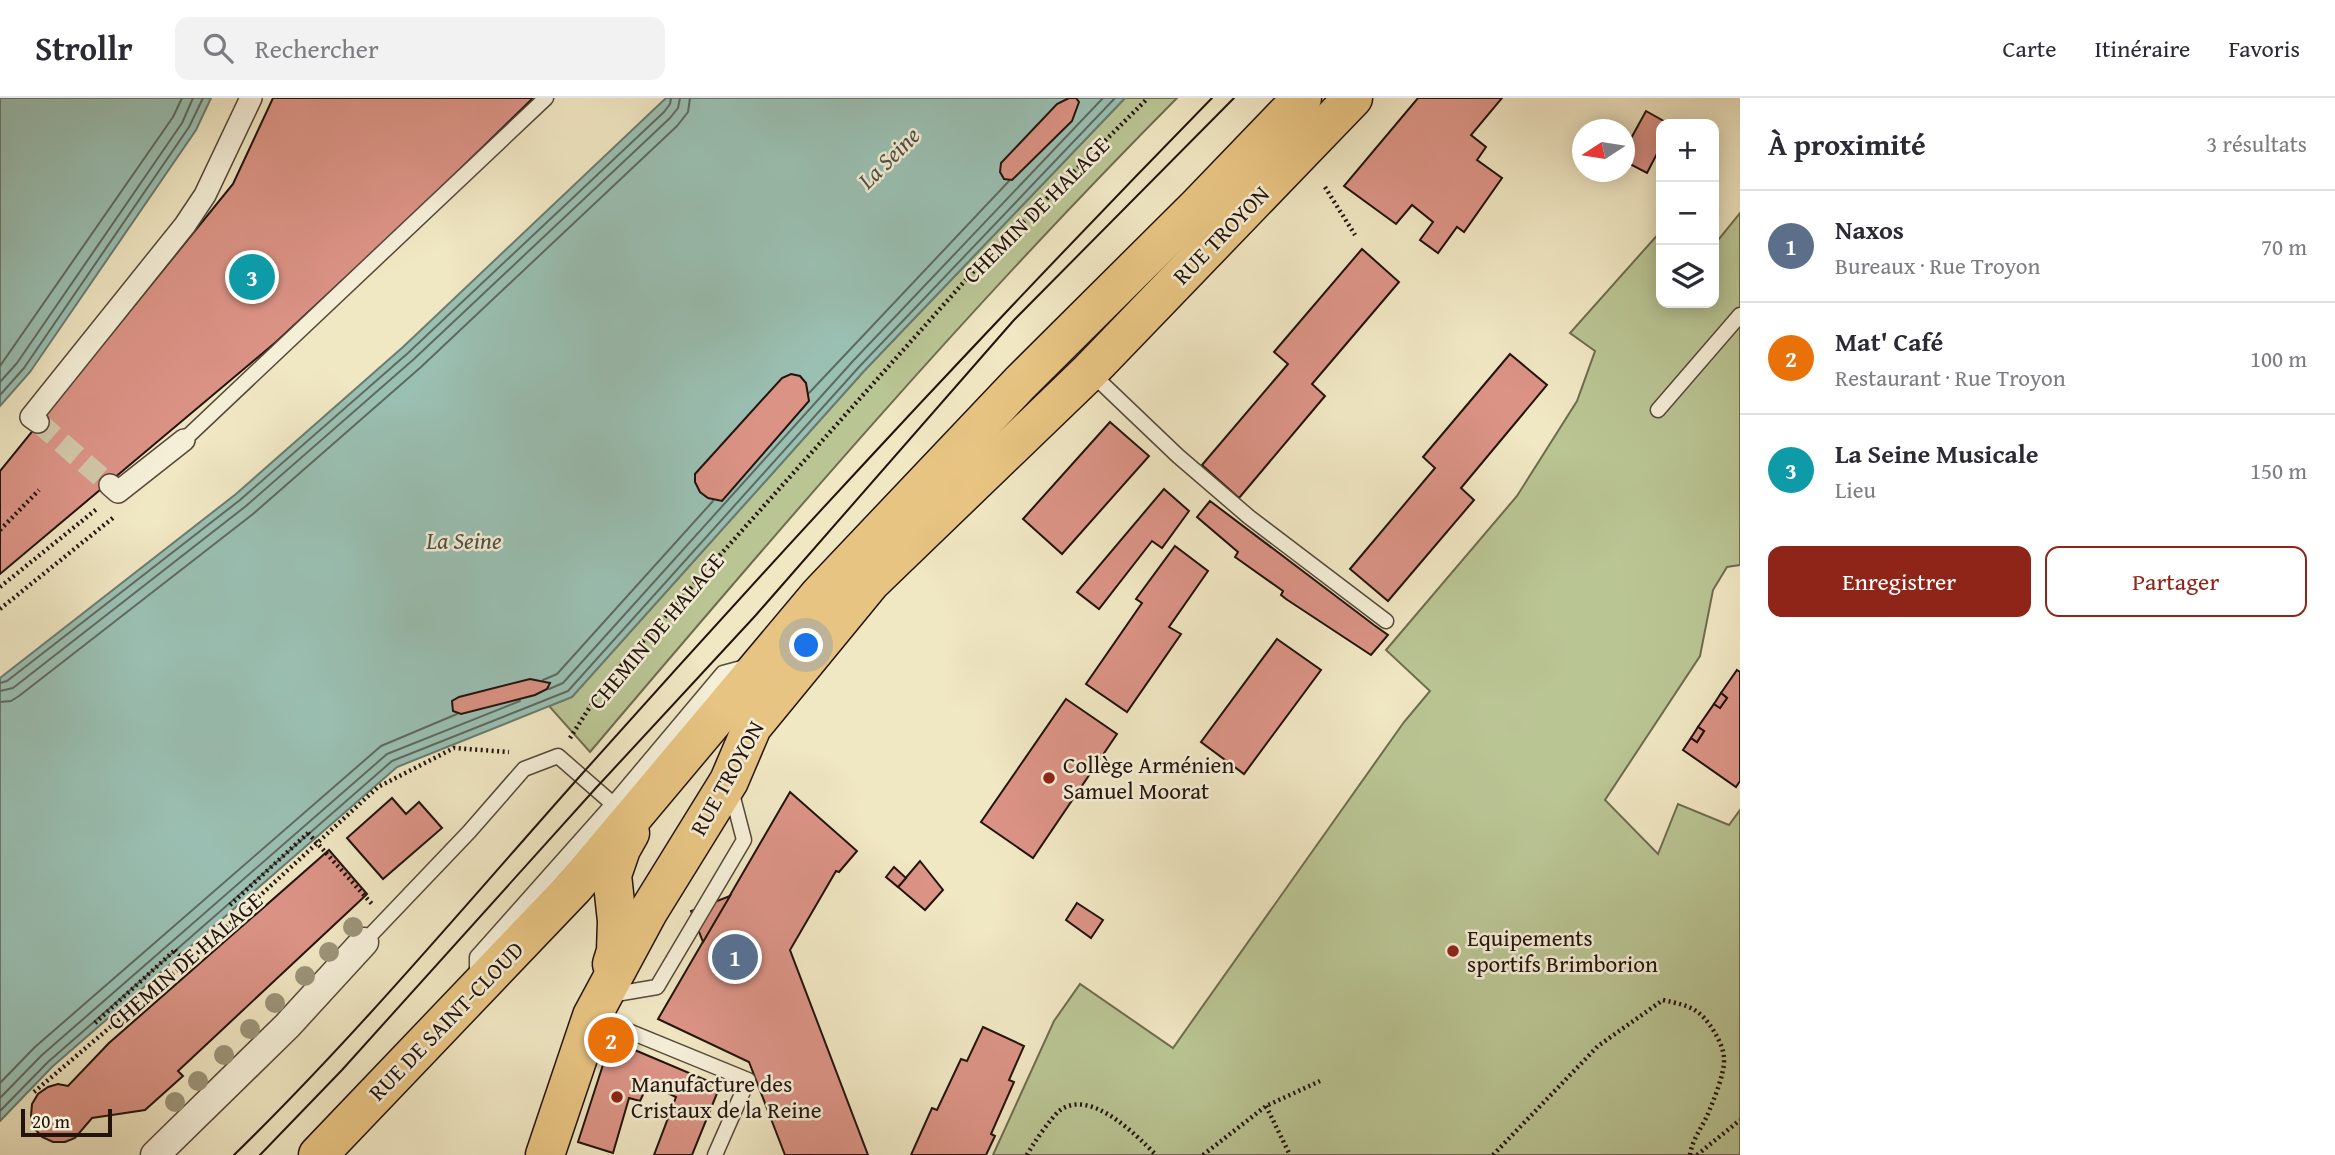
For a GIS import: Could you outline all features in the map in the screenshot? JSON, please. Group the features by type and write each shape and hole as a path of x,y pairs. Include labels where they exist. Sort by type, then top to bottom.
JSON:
{"main road":[{"name":"RUE TROYON","path":"545,1155 597,1006 648,912 729,781 752,727 871,582 1075,357 1198,206 1302,98"},
{"name":"RUE TROYON","path":"574,887 820,594 1353,98"},
{"path":"597,1006 616,951 617,921 612,875 621,849 655,792"},
{"path":"574,887 592,883 611,900 617,921"},
{"name":"RUE DE SAINT-CLOUD","path":"318,1155 574,887"}],"street":[{"path":"38,422 31,417 185,225 205,195 251,98"},
{"path":"114,489 184,440"},
{"path":"155,1155 287,1026 364,942"}],"lane":[{"path":"184,440 546,98"},
{"path":"1658,410 1740,315"},
{"path":"1075,357 1178,456 1249,517 1386,621"},
{"path":"477,987 477,957 613,804 723,673 764,663"},
{"path":"364,942 460,842 524,769 558,756 613,804"},
{"path":"597,1006 747,1080 715,1155"}],"path":[{"name":"CHEMIN DE HALAGE","path":"34,1093 202,949 377,787 454,748 558,756 604,685 972,273 1148,98"},
{"path":"1325,187 1355,235"},
{"path":"0,587 114,489"},
{"path":"0,530 39,490"},
{"path":"230,905 308,833 365,896"},
{"path":"95,1023 176,950 193,969"},
{"path":"1493,1155 1598,1046 1663,1000 1690,1006 1701,1013 1719,1040 1724,1059 1708,1114 1691,1145 1690,1155"},
{"path":"1203,1155 1266,1106 1320,1081"},
{"path":"1027,1155 1060,1110 1078,1104 1104,1110 1156,1155"},
{"path":"1266,1106 1290,1155"},
{"path":"1698,1155 1740,1120"}],"green space":[{"path":"1125,98 1177,98 1025,257 877,419 590,752 549,706 572,697 864,371"},
{"path":"1740,213 1740,565 1727,567 1713,590 1700,656 1605,800 1658,854 1678,804 1729,825 1740,810 1740,1155 993,1155 1054,1021 1080,984 1173,1048 1404,722 1430,691 1386,650 1517,496 1577,401 1595,351 1570,333 1656,237 1656,308 1719,308 1719,239"}],"water":[{"path":"0,98 211,98 196,130 30,372 0,406"},
{"name":"La Seine","path":"666,98 1125,98 864,371 572,697 397,767 52,1067 0,1121 0,678 236,494 403,347"}],"building":[{"path":"273,98 533,98 416,212 276,342 0,574 0,471 233,184"},
{"path":"1069,98 1076,98 1079,102 1072,121 1012,180 1004,179 1000,172 1001,163 1057,104"},
{"path":"1418,98 1502,98 1471,135 1486,147 1477,160 1502,178 1464,232 1457,227 1438,253 1420,240 1433,222 1412,205 1396,224 1344,186"},
{"path":"1646,111 1660,119 1656,119 1656,156 1647,173 1635,167 1635,131"},
{"path":"1362,249 1399,282 1312,384 1325,396 1239,498 1202,465 1288,364 1274,352"},
{"path":"1510,354 1547,385 1461,488 1474,500 1388,601 1350,569 1435,468 1423,457"},
{"path":"791,374 800,376 806,383 809,401 722,501 708,498 700,492 695,482 695,474 782,378"},
{"path":"1110,422 1149,456 1062,554 1023,519"},
{"path":"1164,489 1189,511 1162,548 1152,541 1099,609 1077,592"},
{"path":"1210,501 1388,635 1371,655 1286,599 1281,595 1283,591 1235,557 1238,552 1197,517"},
{"path":"1175,546 1208,571 1169,627 1181,634 1127,712 1086,684 1142,603 1136,599"},
{"path":"1277,639 1321,670 1244,774 1201,742"},
{"path":"1737,670 1740,672 1740,781 1736,787 1683,750 1691,738 1697,742 1704,731 1698,727 1714,704 1720,708 1727,698 1721,693"},
{"path":"530,679 550,683 547,689 535,695 461,714 453,711 452,701 459,697"},
{"path":"1721,693 1727,698 1720,708 1714,704"},
{"name":"Collège Arménien Samuel Moorat","path":"1066,699 1117,734 1033,858 981,822"},
{"path":"1698,727 1704,731 1697,742 1691,738"},
{"path":"790,792 857,851 839,872 836,871 790,950 868,1155 785,1155 749,1062 658,1019"},
{"path":"392,798 406,814 419,802 442,828 383,879 347,838"},
{"path":"329,850 367,894 365,896 178,1071 183,1076 145,1110 92,1118 75,1138 65,1142 53,1142 42,1137 34,1128 31,1116 32,1104 38,1094 58,1084 68,1086 109,1043"},
{"path":"920,861 943,890 925,910 898,887"},
{"path":"894,867 906,878 898,887 886,877"},
{"path":"730,896 703,942 691,911"},
{"path":"1077,903 1103,920 1091,938 1066,920"},
{"path":"983,1027 1024,1046 1009,1080 1014,1082 991,1134 995,1136 986,1155 911,1155 932,1108 937,1110 961,1059 967,1061"},
{"name":"Manufacture des Cristaux de la Reine","path":"611,1040 720,1086 692,1155 654,1155 676,1097 648,1084 640,1101 629,1098 613,1153 578,1142"}],"tunnel":[{"path":"38,422 110,485"}],"tram line":[{"path":"234,1155 368,1016 581,775 814,518 971,349 1212,98"},
{"path":"260,1155 342,1070 756,615 1014,320 1234,98"}],"place":[{"name":"La Seine Musicale","path":"252,277"},
{"name":"Collège Arménien Samuel Moorat","path":"1049,778"},
{"name":"Equipements sportifs Brimborion","path":"1453,951"},
{"name":"Naxos","path":"735,957"},
{"name":"Mat' Café","path":"611,1040"},
{"name":"Manufacture des Cristaux de la Reine","path":"617,1097"}]}
